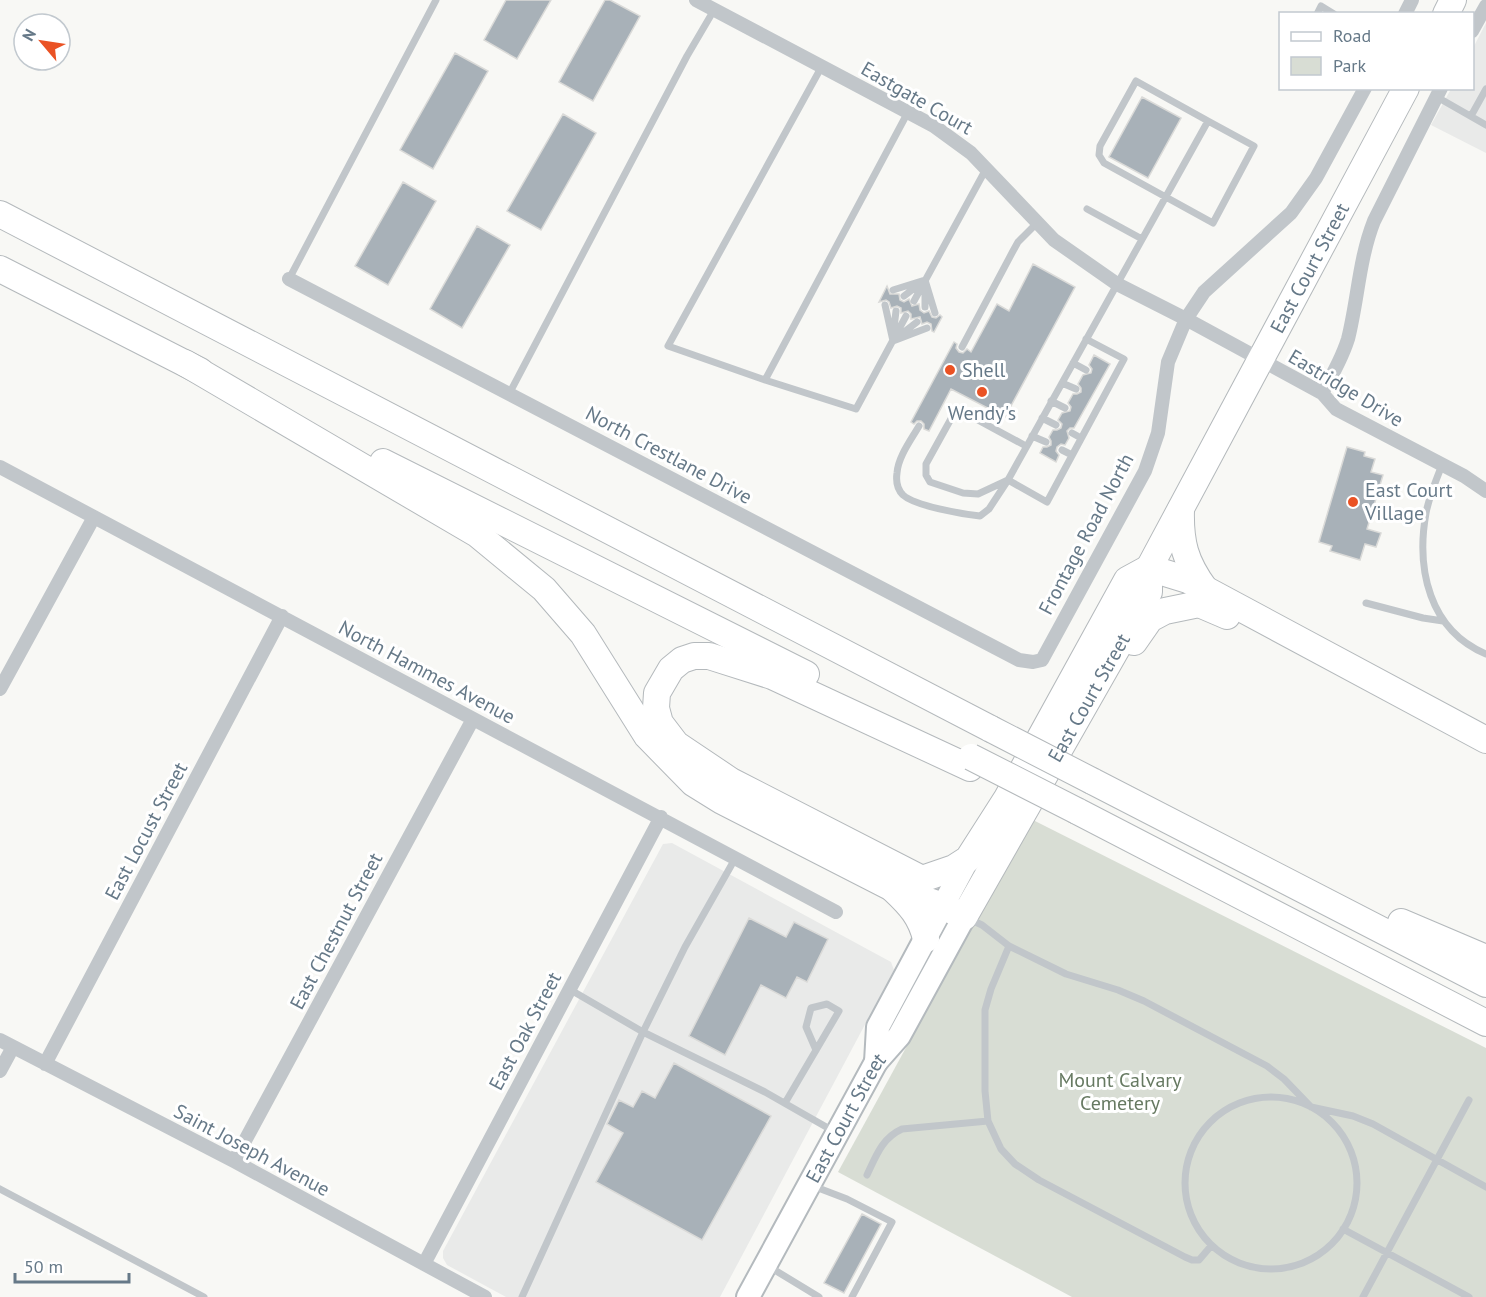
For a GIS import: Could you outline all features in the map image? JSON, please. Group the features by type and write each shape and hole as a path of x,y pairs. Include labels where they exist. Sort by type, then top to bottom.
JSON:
{"highway":[{"name":"East Court Street","path":"954,911 1085,704 1149,592 1149,568 1405,90"},
{"path":"0,214 1486,984"},
{"path":"0,269 970,762"},
{"path":"185,363 477,534 544,589 583,634 647,736 693,783 722,801 894,889 954,911"},
{"path":"1181,508 1180,532 1184,553 1196,577 1202,597"},
{"path":"922,879 954,868 968,859 1007,798 1127,580 1149,568 1188,580 1202,597 1224,614 1486,758"},
{"path":"1085,704 1104,693 1141,630 1150,619 1165,610 1202,597 1486,740"},
{"path":"954,911 922,879 731,781 676,744 660,723 656,708 657,693 671,669 682,660 694,656 709,656 772,676 970,762 1077,811 1486,1023"},
{"path":"1156,813 1486,958"},
{"path":"894,889 919,916 926,939"}],"main road":[{"path":"876,1062 878,1027 926,939 954,911 968,859"},
{"name":"East Court Street","path":"748,1297 876,1062 899,1036 954,911"}],"street":[{"name":"Eastgate Court","path":"696,0 934,126 971,153 1054,240 1117,284 1186,319"},
{"path":"1474,29 1486,8"},
{"name":"Frontage Road North","path":"1033,662 1042,660 1145,471 1158,433 1168,362 1186,319 1204,292 1291,213 1316,178 1364,90"},
{"path":"1322,393 1338,365 1347,339 1365,243 1439,93"},
{"name":"North Crestlane Drive","path":"289,279 1018,660 1033,662"},
{"name":"Eastridge Drive","path":"1186,319 1322,393 1336,409 1464,476 1486,491"},
{"name":"North Hammes Avenue","path":"0,467 836,912"},
{"path":"0,689 94,517"},
{"name":"East Locust Street","path":"45,1064 282,616"},
{"name":"East Chestnut Street","path":"234,1161 472,718"},
{"name":"East Oak Street","path":"424,1264 661,817"},
{"name":"Saint Joseph Avenue","path":"0,1040 234,1161 484,1297"},
{"path":"0,1071 13,1047"}],"lane":[{"path":"289,279 436,0"},
{"path":"1318,12 1321,6 1331,12"},
{"path":"509,394 687,56 714,10"},
{"path":"822,66 668,346 856,409 906,316"},
{"path":"1136,81 1208,121 1254,146 1213,223 1104,163 1099,155 1100,146 1136,81"},
{"path":"1471,116 1486,90"},
{"path":"1439,93 1486,125"},
{"path":"765,380 908,112"},
{"path":"919,426 897,471 897,484 902,494 912,501 980,516 989,509 1008,480 1208,121"},
{"path":"914,301 986,168"},
{"path":"1087,209 1142,239"},
{"path":"962,347 1018,242 1037,223"},
{"path":"893,290 926,280"},
{"path":"904,296 926,280"},
{"path":"925,307 926,280"},
{"path":"926,280 935,313"},
{"path":"885,305 893,341"},
{"path":"893,341 896,311"},
{"path":"893,341 917,322"},
{"path":"893,341 927,328"},
{"path":"1008,480 1047,502 1124,359 1086,339"},
{"path":"1073,363 1086,370"},
{"path":"1102,378 1111,383"},
{"path":"1062,383 1076,389"},
{"path":"1091,397 1101,402"},
{"path":"1051,401 1065,408"},
{"path":"1008,480 978,494 963,493 930,482 926,476 926,464 952,417 965,413 1026,446"},
{"path":"1081,416 1090,421"},
{"path":"1042,418 1056,425"},
{"path":"1072,433 1081,438"},
{"path":"1032,436 1046,442"},
{"path":"1062,450 1072,455"},
{"path":"1442,465 1426,512 1423,545 1424,575 1443,621 1453,634 1486,654"},
{"path":"1366,603 1443,621"},
{"path":"522,1297 643,1032 685,947 736,857"},
{"path":"954,911 982,925 1009,946 1066,974 1143,1001 1267,1066 1284,1079 1311,1107 1335,1125 1351,1149 1357,1178 1354,1208 1340,1234 1319,1255 1292,1267 1262,1269 1234,1261 1211,1245 1195,1224 1186,1198 1186,1170 1194,1144 1210,1122 1232,1106 1258,1098 1286,1098 1311,1107 1353,1116 1373,1124 1486,1187"},
{"path":"1009,946 985,1010 985,1091 988,1121 1001,1149 1015,1164 1039,1180 1192,1260 1199,1260 1211,1245"},
{"path":"569,989 643,1032 785,1103 837,1133"},
{"path":"785,1103 839,1011 827,1004 811,1008 806,1027 816,1050"},
{"path":"1363,1297 1469,1100"},
{"path":"867,1175 882,1144 896,1131 988,1121"},
{"path":"810,1184 847,1199 892,1222 852,1297"},
{"path":"0,1189 204,1297"},
{"path":"1343,1229 1469,1297"},
{"path":"765,1265 819,1297"}],"shaded area":[{"path":"1486,23 1486,153 1431,125 1450,90 1474,90 1474,46"},
{"path":"672,843 891,962 894,970 720,1297 506,1297 447,1265 443,1258 443,1251 663,844"}],"green space":[{"name":"Mount Calvary Cemetery","path":"1031,819 1486,1048 1486,1297 1072,1297 838,1172"}],"building":[{"path":"506,0 551,0 517,59 484,40"},
{"path":"605,0 610,0 640,16 593,101 559,82"},
{"path":"455,53 488,71 433,169 400,150"},
{"path":"1142,97 1181,118 1148,178 1109,157"},
{"path":"563,114 596,133 541,230 507,211"},
{"path":"403,182 436,201 388,285 355,266"},
{"path":"477,226 510,245 462,328 430,309"},
{"path":"1033,264 1075,287 1005,417 951,389 929,431 924,429 921,421 914,424 911,422 954,342 959,352 963,353 967,349 971,352 997,304 1009,311"},
{"name":"Shell","path":"887,286 890,294 899,294 900,300 904,302 909,299 912,306 919,304 920,310 924,313 929,311 932,317 936,318 940,315 942,317 934,332 931,324 927,322 922,324 920,317 911,319 908,311 901,313 901,308 897,306 891,308 886,300 879,302"},
{"path":"1094,355 1110,364 1074,428 1067,431 1069,438 1065,445 1061,444 1057,447 1056,451 1059,455 1056,462 1040,453 1043,447 1051,445 1049,437 1053,430 1061,428 1062,424 1058,420 1062,413 1070,411 1071,407 1068,403 1073,394 1081,392 1078,384 1083,375 1091,373 1092,369 1089,365"},
{"name":"East Court Village","path":"1347,447 1365,452 1364,456 1375,459 1371,472 1383,475 1367,529 1381,533 1376,547 1365,544 1360,560 1330,551 1332,546 1319,542"},
{"path":"749,918 786,937 794,922 828,939 807,982 797,977 786,998 761,985 725,1055 689,1036"},
{"path":"674,1063 771,1116 702,1240 596,1182 623,1133 607,1124 619,1100 633,1107 642,1091 655,1098"},
{"path":"862,1214 881,1224 844,1293 824,1283"}],"place":[{"name":"Shell","path":"950,370"},
{"name":"Wendy's","path":"982,392"},
{"name":"East Court Village","path":"1353,502"}]}
